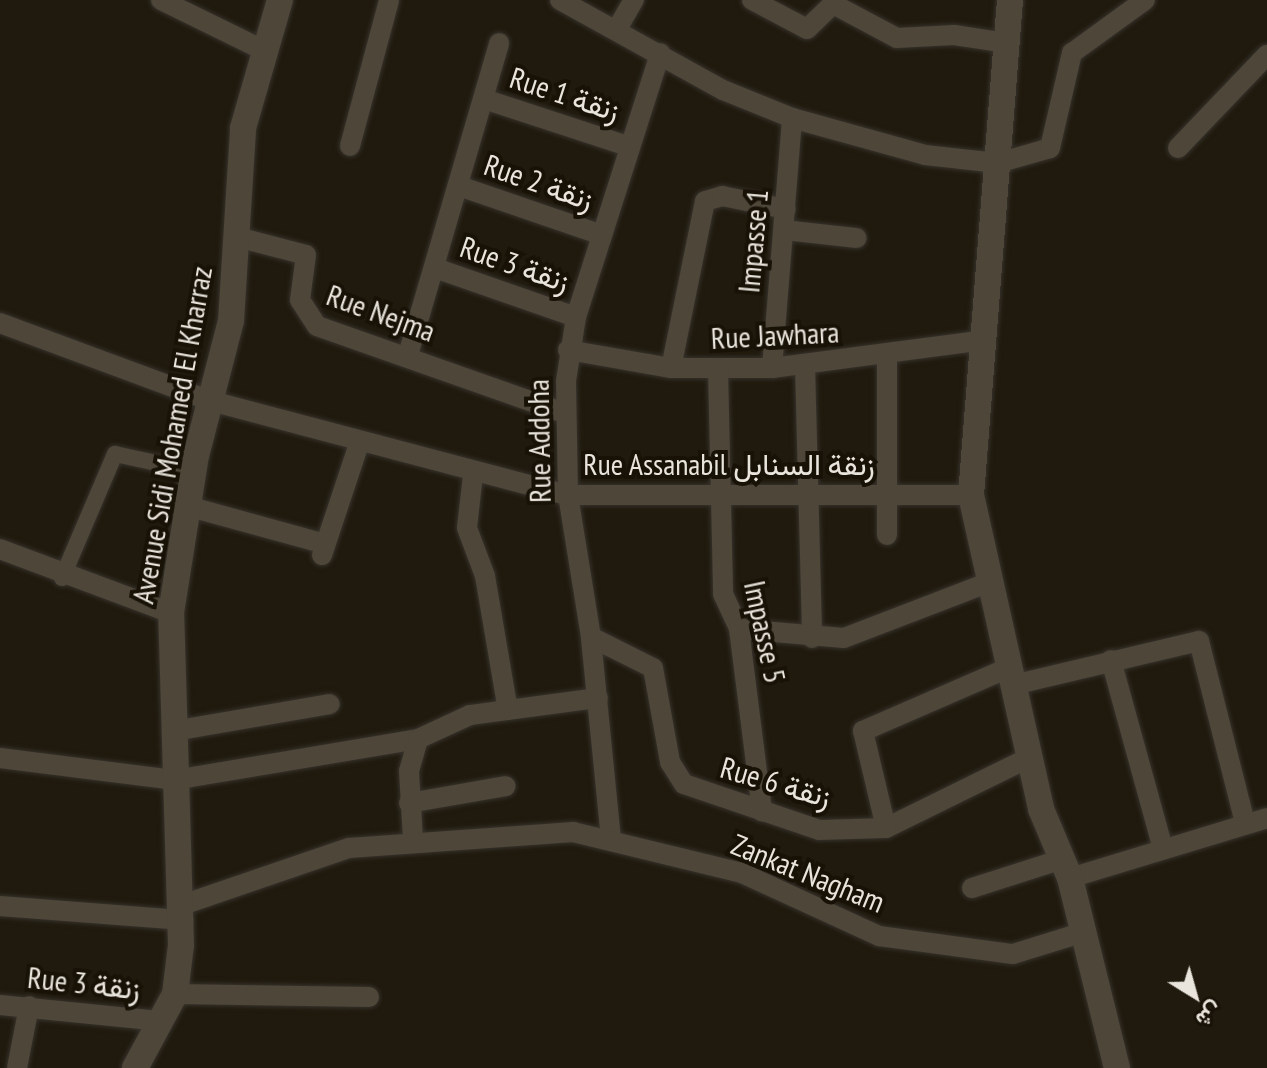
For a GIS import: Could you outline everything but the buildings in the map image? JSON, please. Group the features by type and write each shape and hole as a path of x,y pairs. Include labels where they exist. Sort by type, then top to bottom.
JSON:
{"street":[{"path":"161,0 261,49"},
{"name":"Avenue Sidi Mohamed El Kharraz","path":"135,1068 175,994 184,912 174,780 171,613 193,471 231,321 243,128 261,49 280,0"},
{"path":"350,146 389,0"},
{"path":"560,0 792,118 925,155 998,163 1050,148 1072,53 1145,0"},
{"path":"617,29 634,0"},
{"path":"752,0 807,29 834,2 897,38 954,35 1007,43"},
{"path":"1010,0 986,340 971,495 987,583 1012,676 1028,758 1066,869 1117,1068"},
{"path":"408,355 499,43"},
{"name":"Rue Addoha","path":"611,839 591,637 568,495 564,413 568,350 576,317 599,234 660,53"},
{"path":"1178,148 1267,55"},
{"name":"Rue 1 زنقة","path":"484,99 628,146"},
{"name":"Impasse 1","path":"772,368 792,118"},
{"name":"Rue 2 زنقة","path":"459,186 599,234"},
{"path":"671,368 705,201 722,196 786,209"},
{"path":"784,230 857,238"},
{"name":"Rue Nejma","path":"237,237 306,255 300,300 309,321 564,413"},
{"name":"Rue 3 زنقة","path":"435,268 576,317"},
{"name":"Rue Assanabil زنقة السنابل","path":"0,323 211,401 473,475 568,495 971,495"},
{"name":"Rue Jawhara","path":"568,350 671,368 772,368 887,357 986,340"},
{"path":"887,357 887,535"},
{"path":"805,365 812,638"},
{"name":"Impasse 5","path":"718,368 723,594 739,629 762,812"},
{"path":"187,506 324,550 360,441"},
{"path":"62,578 115,454 193,471"},
{"path":"473,475 467,528 485,576 508,710"},
{"path":"0,549 62,578 171,613"},
{"path":"739,629 812,638 863,633 987,583"},
{"name":"Rue 6 زنقة","path":"591,637 653,668 674,775 762,812 819,830 886,828 1028,758"},
{"path":"886,828 863,731 1012,676 1111,660 1199,641 1245,823"},
{"path":"1111,660 1162,845"},
{"path":"0,758 174,780 418,739 470,715 598,698"},
{"path":"174,731 330,704"},
{"path":"413,839 409,803 418,739"},
{"path":"409,803 506,786"},
{"path":"972,888 1066,869 1267,818"},
{"name":"Zankat Nagham","path":"184,912 349,848 413,839 573,832 742,873 879,936 1013,954 1084,932"},
{"path":"0,906 184,912"},
{"path":"175,994 369,997"},
{"name":"Rue 3 زنقة","path":"0,1005 161,1021"},
{"path":"17,1068 29,1006"}]}
